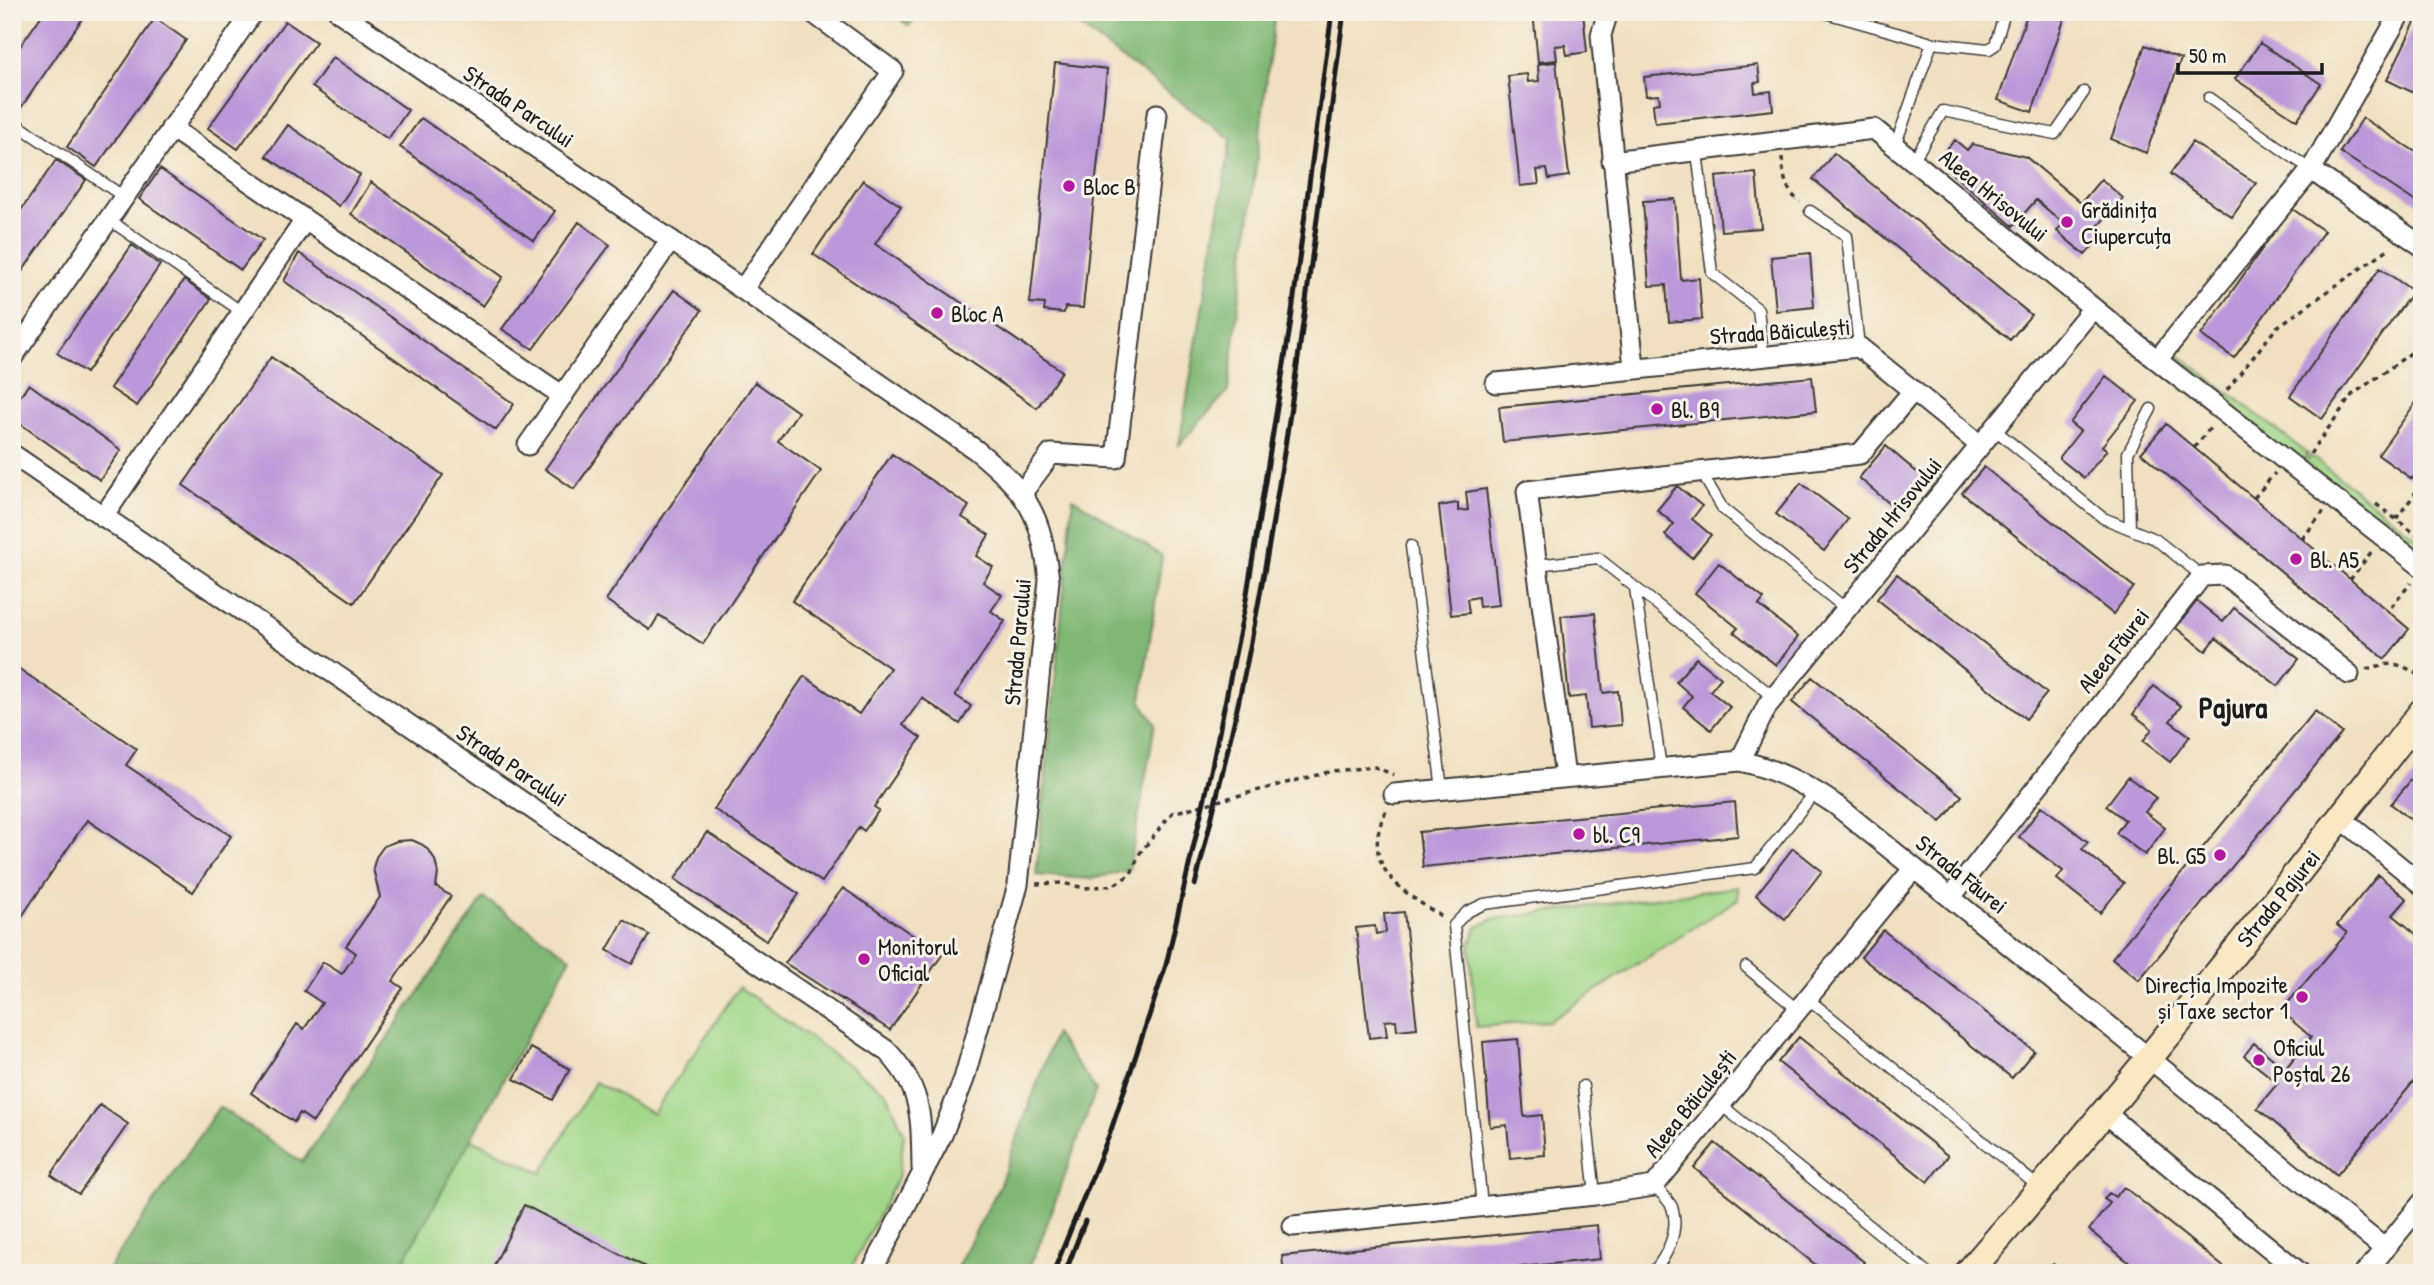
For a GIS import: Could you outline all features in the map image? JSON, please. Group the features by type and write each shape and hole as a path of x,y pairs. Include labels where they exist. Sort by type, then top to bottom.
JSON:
{"street":[{"path":"12,358 253,12"},
{"name":"Strada Parcului","path":"339,12 976,450 1003,472 1022,493 1042,532 1049,580 1018,885 964,1079 922,1174 871,1273"},
{"path":"743,289 894,71 811,12"},
{"path":"1608,12 1601,35 1634,368"},
{"path":"2157,360 2311,170 2401,12"},
{"path":"1022,493 1052,454 1116,458 1157,114"},
{"path":"171,128 562,396"},
{"name":"Aleea Hrisovului","path":"1612,161 1874,129 2093,309 2333,498 2418,573"},
{"path":"2311,170 2414,241"},
{"path":"103,517 305,220"},
{"path":"528,445 671,240"},
{"name":"Strada Hrisovului","path":"1740,761 1774,697 2093,309"},
{"name":"Strada Băiculești","path":"1496,383 1763,354 1859,347 1980,445"},
{"path":"1565,777 1527,491 1860,454 1913,390"},
{"name":"Strada Parcului","path":"12,454 886,1050 908,1076 915,1093 920,1124 922,1174"},
{"path":"2202,576 2225,575 2349,674"},
{"name":"Aleea Făurei","path":"1951,897 2202,576"},
{"name":"Strada Pajurei","path":"1968,1273 2148,1058 2341,818 2422,712"},
{"name":"Strada Făurei","path":"1394,794 1740,761 1778,772 1816,792 1951,897 2385,1249"},
{"path":"2341,818 2422,885"},
{"name":"Aleea Băiculești","path":"1293,1226 1595,1195 1654,1186 1914,868"},
{"path":"2104,1112 2300,1273"},
{"path":"2365,1273 2422,1203"}],"lane":[{"path":"1822,12 1932,43 1989,50 1995,45 2006,12"},
{"path":"1895,146 1932,43"},
{"path":"1913,161 1943,111 2055,134 2084,92"},
{"path":"2208,98 2311,170"},
{"path":"12,121 124,197"},
{"path":"1696,152 1712,273 1758,309 1763,354"},
{"path":"1810,211 1847,236 1859,347"},
{"path":"108,219 242,312"},
{"path":"2130,529 2128,453 2151,409"},
{"path":"1994,429 2103,518 2155,539 2202,576"},
{"path":"1701,472 1723,509 1846,609"},
{"path":"1411,546 1442,789"},
{"path":"1537,565 1598,558 1774,697"},
{"path":"1635,588 1661,768"},
{"path":"1482,1206 1454,925 1467,912 1484,904 1755,868 1816,792"},
{"path":"1745,967 1803,1004 2041,1188"},
{"path":"1583,1086 1595,1195"},
{"path":"1720,1104 1928,1273"},
{"path":"1652,1273 1663,1261 1674,1234 1672,1206 1654,1186"}],"path":[{"path":"1781,141 1783,173 1788,192 1810,211"},
{"path":"2194,448 2277,327 2414,241"},
{"path":"2254,498 2291,465 2352,394 2422,345"},
{"path":"2302,539 2333,498"},
{"path":"2391,607 2418,573"},
{"path":"2349,674 2390,662 2407,666 2422,678"},
{"path":"1018,885 1062,883 1085,888 1114,885 1131,874 1140,853 1172,813 1332,771 1375,767 1396,776 1394,794 1378,826 1376,847 1388,874 1399,889 1454,925"},
{"path":"2052,1264 2063,1273"}],"green space":[{"path":"890,12 921,12 909,26"},
{"path":"1074,12 1275,12 1228,391 1179,445 1231,139 1068,18"},
{"path":"2170,348 2226,391 2216,404 2159,360"},
{"path":"2228,392 2308,454 2298,468 2218,406"},
{"path":"2311,456 2394,520 2383,534 2300,470"},
{"path":"1073,498 1162,556 1141,701 1155,724 1129,870 1091,879 1036,875"},
{"path":"2397,522 2422,541 2422,564 2386,536"},
{"path":"1738,887 1738,899 1549,1021 1476,1027 1470,945 1477,927 1493,919"},
{"path":"484,898 571,957 397,1273 106,1273 219,1107 302,1162"},
{"path":"739,987 887,1093 904,1134 899,1175 849,1273 397,1273 470,1138 542,1173 595,1082 653,1114"},
{"path":"1055,1034 1096,1090 1038,1248 1026,1273 954,1273 999,1187"}],"building":[{"path":"44,12 87,12 16,115 12,113 12,58"},
{"path":"1533,12 1583,12 1587,52 1567,55 1565,45 1555,46 1557,60 1538,62"},
{"path":"1676,12 1703,12 1700,21"},
{"path":"2028,12 2051,12 2065,17 2032,112 1998,100"},
{"path":"2422,12 2422,97 2387,80"},
{"path":"155,18 186,40 96,167 67,147"},
{"path":"285,21 316,42 238,149 208,128"},
{"path":"2260,43 2321,84 2297,120 2235,79"},
{"path":"2145,45 2181,59 2146,153 2111,139"},
{"path":"333,57 408,110 388,139 312,87"},
{"path":"1556,62 1569,176 1549,179 1547,169 1537,170 1539,184 1520,186 1508,76 1527,74 1528,82 1539,81 1538,64"},
{"name":"Bloc B","path":"1055,63 1107,69 1083,308 1065,307 1064,313 1044,311 1045,304 1030,303"},
{"path":"1758,65 1760,82 1754,83 1755,93 1771,91 1773,110 1655,123 1653,104 1660,103 1659,95 1646,96 1644,77"},
{"path":"421,118 555,211 534,241 400,147"},
{"path":"2363,118 2422,156 2422,206 2340,152"},
{"path":"288,125 360,175 339,206 266,156"},
{"path":"1955,140 1967,150 1972,144 2026,157 2081,203 2101,179 2123,198 2098,226 2105,232 2085,255 2057,231 2063,223 2036,200 2013,226 1949,171 1954,166 1941,155"},
{"path":"2192,142 2256,183 2232,217 2170,174"},
{"path":"1834,153 2031,315 2010,340 1813,179"},
{"path":"56,160 86,180 12,286 12,223"},
{"path":"160,169 263,240 241,270 139,199"},
{"path":"1756,173 1761,228 1721,231 1716,177"},
{"name":"Bloc A","path":"863,180 901,206 875,244 1062,371 1037,408 813,254"},
{"path":"371,182 503,277 483,306 351,214"},
{"path":"1675,199 1681,280 1699,278 1702,319 1669,322 1666,285 1649,286 1643,201"},
{"path":"2291,208 2324,231 2234,358 2201,335"},
{"path":"579,222 610,245 533,349 502,329"},
{"path":"132,245 160,265 86,373 57,353"},
{"path":"299,253 514,404 496,430 284,281"},
{"path":"1810,253 1814,307 1776,311 1771,257"},
{"path":"2380,268 2413,291 2322,419 2290,396"},
{"path":"184,280 211,299 137,406 110,388"},
{"path":"674,290 702,310 574,489 545,469"},
{"path":"271,357 443,475 354,603 183,485"},
{"path":"2106,376 2138,401 2102,446 2107,450 2084,478 2059,458 2080,431 2070,423"},
{"name":"Bl. B9","path":"1812,377 1816,411 1503,442 1499,407"},
{"path":"755,382 798,412 778,441 821,471 703,644 659,615 650,630 606,600"},
{"path":"29,384 121,450 100,480 12,418 12,408"},
{"path":"2422,394 2422,465 2412,479 2378,455"},
{"name":"Bl. A5","path":"2166,424 2409,629 2385,659 2141,453"},
{"path":"1886,446 1927,481 1901,513 1859,478"},
{"path":"892,454 969,506 962,517 989,535 976,556 993,567 983,582 1002,595 991,611 1005,621 955,695 971,706 960,724 922,698 903,725 921,738 874,807 879,810 864,831 859,827 822,882 714,809 804,676 859,714 890,668 792,601"},
{"path":"1984,467 2134,587 2113,614 1962,493"},
{"path":"1801,483 1848,519 1824,551 1776,514"},
{"path":"1677,486 1702,506 1692,519 1711,535 1692,558 1665,535 1674,524 1657,510"},
{"path":"1486,489 1499,605 1479,607 1478,597 1467,599 1469,613 1451,615 1439,506 1458,503 1458,511 1468,510 1466,492"},
{"path":"1719,563 1764,599 1759,605 1798,637 1776,665 1734,632 1738,628 1695,593"},
{"path":"1897,574 2047,693 2026,719 1877,599"},
{"path":"2197,601 2223,622 2234,608 2299,659 2278,686 2216,638 2206,651 2176,628"},
{"path":"1595,613 1603,693 1618,691 1621,725 1589,728 1586,696 1569,698 1561,616"},
{"path":"1696,658 1721,678 1710,691 1730,707 1711,730 1683,707 1692,696 1676,682"},
{"path":"12,664 137,749 126,765 231,836 193,892 87,820 12,931"},
{"path":"1812,677 1962,796 1941,822 1792,702"},
{"path":"2154,686 2181,706 2170,721 2190,736 2170,762 2143,741 2152,729 2133,714"},
{"name":"Bl. G5","path":"2315,711 2342,733 2139,980 2112,958"},
{"path":"2415,775 2422,780 2422,828 2391,804"},
{"path":"2128,777 2156,798 2145,812 2165,828 2145,855 2116,833 2125,820 2106,806"},
{"name":"bl. C9","path":"1735,802 1738,836 1423,867 1419,832"},
{"path":"2042,806 2088,842 2082,849 2124,883 2100,913 2057,879 2063,871 2019,837"},
{"path":"707,832 799,894 766,941 675,879"},
{"path":"412,840 431,853 438,873 436,887 451,896 393,981 403,988 313,1122 300,1113 294,1122 251,1093 297,1024 304,1029 322,1003 304,991 323,962 342,974 356,953 346,946 380,897 373,868 376,857 384,846 397,841"},
{"path":"1793,848 1822,871 1785,919 1756,895"},
{"path":"2378,875 2407,899 2393,915 2422,939 2422,1078 2419,1075 2337,1175 2257,1108 2278,1083 2244,1056 2254,1043 2285,1069 2311,1037 2281,1011 2347,933 2337,925"},
{"name":"Monitorul Oficial","path":"843,888 942,955 890,1030 785,963"},
{"path":"1404,912 1417,1028 1397,1030 1396,1020 1385,1021 1387,1036 1369,1038 1356,928 1375,926 1376,934 1386,932 1384,914"},
{"path":"624,920 649,935 632,964 607,950"},
{"path":"1883,930 2034,1051 2012,1078 1861,957"},
{"path":"1799,1037 1948,1156 1928,1182 1778,1062"},
{"path":"1518,1039 1524,1117 1542,1115 1545,1155 1510,1158 1507,1125 1490,1127 1483,1042"},
{"path":"531,1048 570,1069 553,1100 514,1079"},
{"path":"100,1105 128,1124 79,1194 51,1175"},
{"path":"1715,1143 1864,1262 1855,1273 1826,1273 1694,1168"},
{"path":"2124,1187 2231,1273 2142,1273 2089,1230 2110,1203 2104,1199 2109,1193 2115,1197"},
{"path":"524,1205 657,1273 490,1273"},
{"path":"1597,1225 1600,1259 1461,1273 1284,1273 1282,1256"}],"railway":[{"path":"1053,1273 1110,1133 1166,965 1211,771 1245,606 1290,327 1332,12"},
{"path":"1195,885 1238,703 1266,564 1302,328 1344,12"},
{"path":"1065,1273 1085,1221"}],"place":[{"name":"Bloc B","path":"1069,186"},
{"name":"Grădinița Ciupercuța","path":"2067,222"},
{"name":"Bloc A","path":"937,313"},
{"name":"Bl. B9","path":"1657,409"},
{"name":"Bl. A5","path":"2296,559"},
{"name":"bl. C9","path":"1579,834"},
{"name":"Bl. G5","path":"2220,855"},
{"name":"Monitorul Oficial","path":"864,959"},
{"name":"Direcția Impozite și Taxe sector 1","path":"2302,997"},
{"name":"Oficiul Poștal 26","path":"2259,1060"}],"district":[{"name":"Pajura","path":"2233,707"}]}
